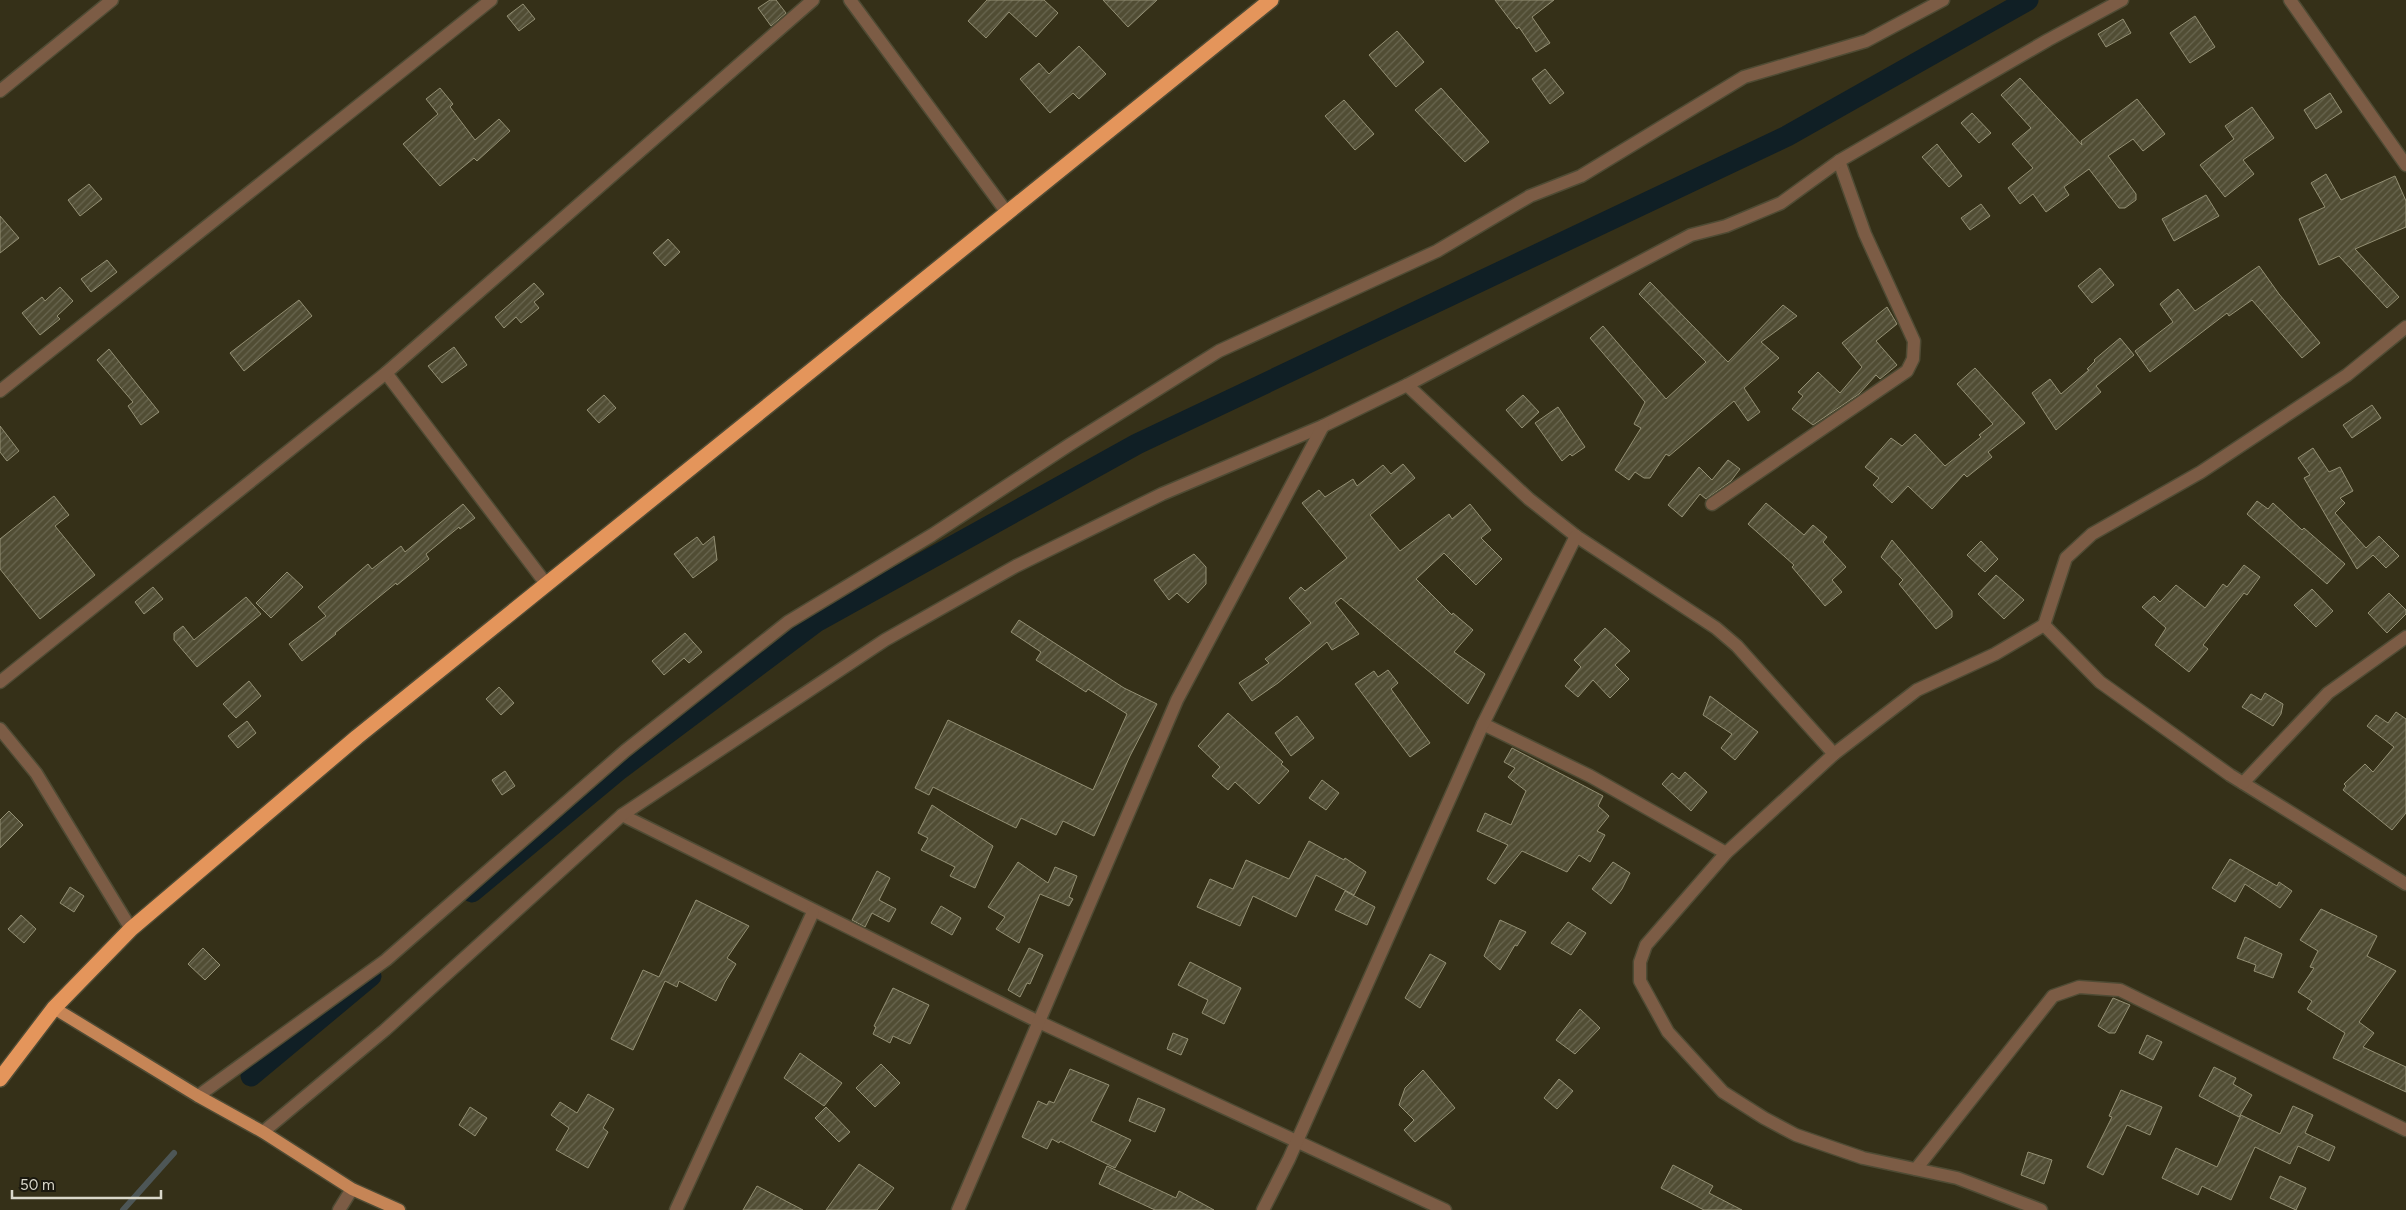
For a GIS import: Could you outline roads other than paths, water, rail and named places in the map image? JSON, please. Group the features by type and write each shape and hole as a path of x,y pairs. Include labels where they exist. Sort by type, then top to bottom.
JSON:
{"highway":[{"path":"0,1079 54,1008 131,928 357,737 1008,214 1271,0"}],"main road":[{"path":"54,1008 198,1096 263,1132 352,1189 398,1210"}],"street":[{"path":"0,91 112,0"},
{"path":"0,391 491,0"},
{"path":"0,682 386,373 813,0"},
{"path":"850,0 1008,214"},
{"path":"198,1096 386,960 625,751 788,622 932,536 1069,445 1219,351 1437,251 1530,196 1581,176 1744,77 1866,40 1943,0"},
{"path":"263,1132 385,1030 622,816 885,640 1016,566 1162,494 1323,426 1407,385 1691,235 1726,226 1781,203 1839,161 2048,40 2122,0"},
{"path":"2290,0 2406,165"},
{"path":"1712,504 1907,371 1913,359 1914,341 1865,234 1839,161"},
{"path":"2041,1210 1957,1178 1863,1158 1796,1135 1764,1118 1723,1092 1668,1032 1640,981 1640,962 1646,945 1726,853 1834,754 1917,690 1995,654 2044,625 2066,558 2092,534 2201,472 2348,375 2406,327"},
{"path":"386,373 547,585"},
{"path":"1407,385 1529,499 1576,536 1698,616 1737,646 1834,754"},
{"path":"958,1210 1177,700 1323,426"},
{"path":"1263,1210 1297,1141 1483,724 1576,536"},
{"path":"2044,625 2100,682 2243,783 2406,884"},
{"path":"2243,783 2328,693 2406,636"},
{"path":"1483,724 1590,776 1726,853"},
{"path":"0,729 36,773 131,928"},
{"path":"622,816 1039,1022 1445,1210"},
{"path":"676,1210 813,912"},
{"path":"1916,1169 2053,996 2079,987 2120,990 2406,1130"},
{"path":"339,1210 352,1189"}],"waterway":[{"path":"472,892 620,769 816,622 1137,444 1787,136 2028,0"},
{"path":"251,1076 371,976"},
{"path":"123,1210 174,1153"}]}
